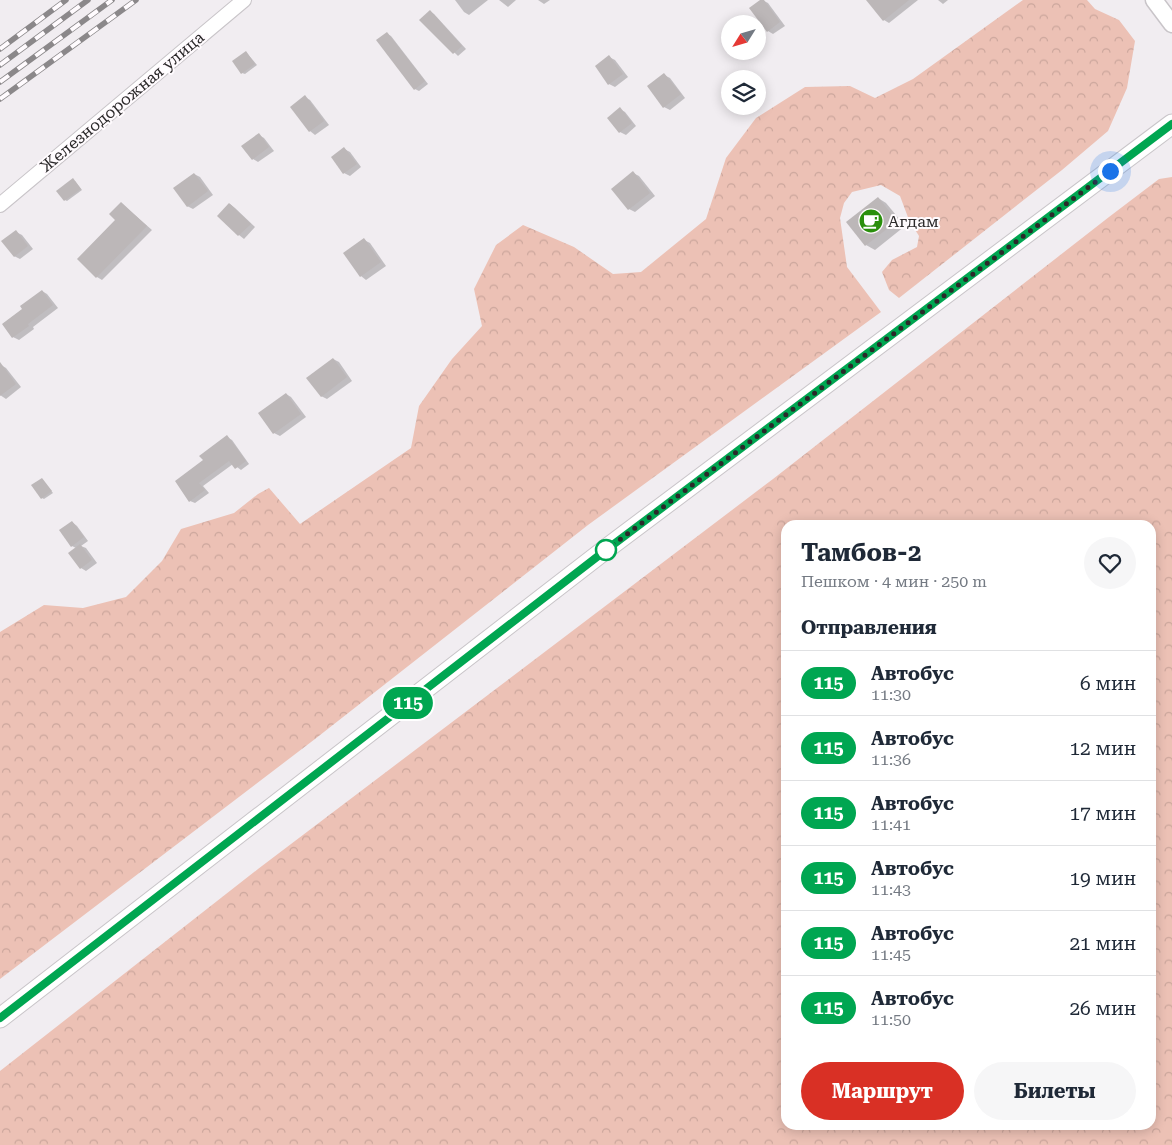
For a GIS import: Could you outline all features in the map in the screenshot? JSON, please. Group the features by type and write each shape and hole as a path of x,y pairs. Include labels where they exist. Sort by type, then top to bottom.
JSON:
{"main road":[{"path":"0,1018 606,550 1172,124"}],"street":[{"name":"Железнодорожная улица","path":"0,205 244,0"},
{"path":"1154,0 1172,24"}],"green space":[{"path":"1023,0 1087,0 1095,9 1119,20 1135,41 1127,88 1108,131 1062,170 899,298 889,290 882,272 892,260 917,247 919,236 909,220 900,196 881,185 852,192 844,203 840,218 847,267 881,312 588,525 315,739 0,979 0,632 44,605 83,608 126,597 162,561 181,529 234,513 258,494 269,488 300,524 411,448 419,406 452,359 482,326 474,289 496,245 523,225 574,247 613,274 641,272 706,219 726,158 756,118 761,115 766,115 766,112 805,87 850,86 875,98 913,79"},
{"path":"1172,177 1172,1145 0,1145 0,1071 258,869 773,479 1159,179"}],"building":[{"path":"760,0 764,0 780,22 767,32 766,15 754,15 749,8"},
{"path":"866,0 909,0 883,21"},
{"path":"430,10 462,46 453,54 419,20"},
{"path":"387,32 425,81 414,90 376,40"},
{"path":"246,51 255,64 241,74 232,61"},
{"path":"609,55 623,74 608,85 595,66"},
{"path":"664,73 681,94 663,108 647,86"},
{"path":"305,95 324,121 309,132 290,107"},
{"path":"620,107 632,123 619,133 607,118"},
{"path":"259,133 269,147 252,160 241,146"},
{"path":"344,147 357,164 343,174 331,157"},
{"path":"633,171 650,193 628,210 611,189"},
{"path":"194,173 208,191 187,207 173,188"},
{"path":"73,178 81,189 64,201 56,191"},
{"name":"Агдам","path":"878,197 897,221 865,246 846,222"},
{"path":"121,202 147,226 96,278 77,259 115,220 109,214"},
{"path":"229,203 251,224 238,236 217,216"},
{"path":"16,230 28,246 14,257 1,241"},
{"path":"364,238 381,262 360,277 343,253"},
{"path":"42,290 53,305 12,338 2,324 22,309 20,306"},
{"path":"333,358 347,377 321,397 306,378"},
{"path":"0,362 16,384 0,396"},
{"path":"286,393 301,414 273,434 258,413"},
{"path":"227,435 246,461 235,469 229,461 199,483 205,490 189,502 175,481 203,460 199,456"},
{"path":"42,478 52,491 41,499 31,485"},
{"path":"72,521 84,537 71,547 59,530"},
{"path":"80,544 92,560 80,569 68,553"}],"railway":[{"path":"0,49 66,0"},
{"path":"0,65 88,0"},
{"path":"0,82 112,0"},
{"path":"0,99 136,0"}],"bus line":[{"name":"115","path":"0,1018 606,550 1172,124"}],"place":[{"name":"Агдам","path":"871,221"}],"route":[{"path":"606,550 1110,171"}]}
